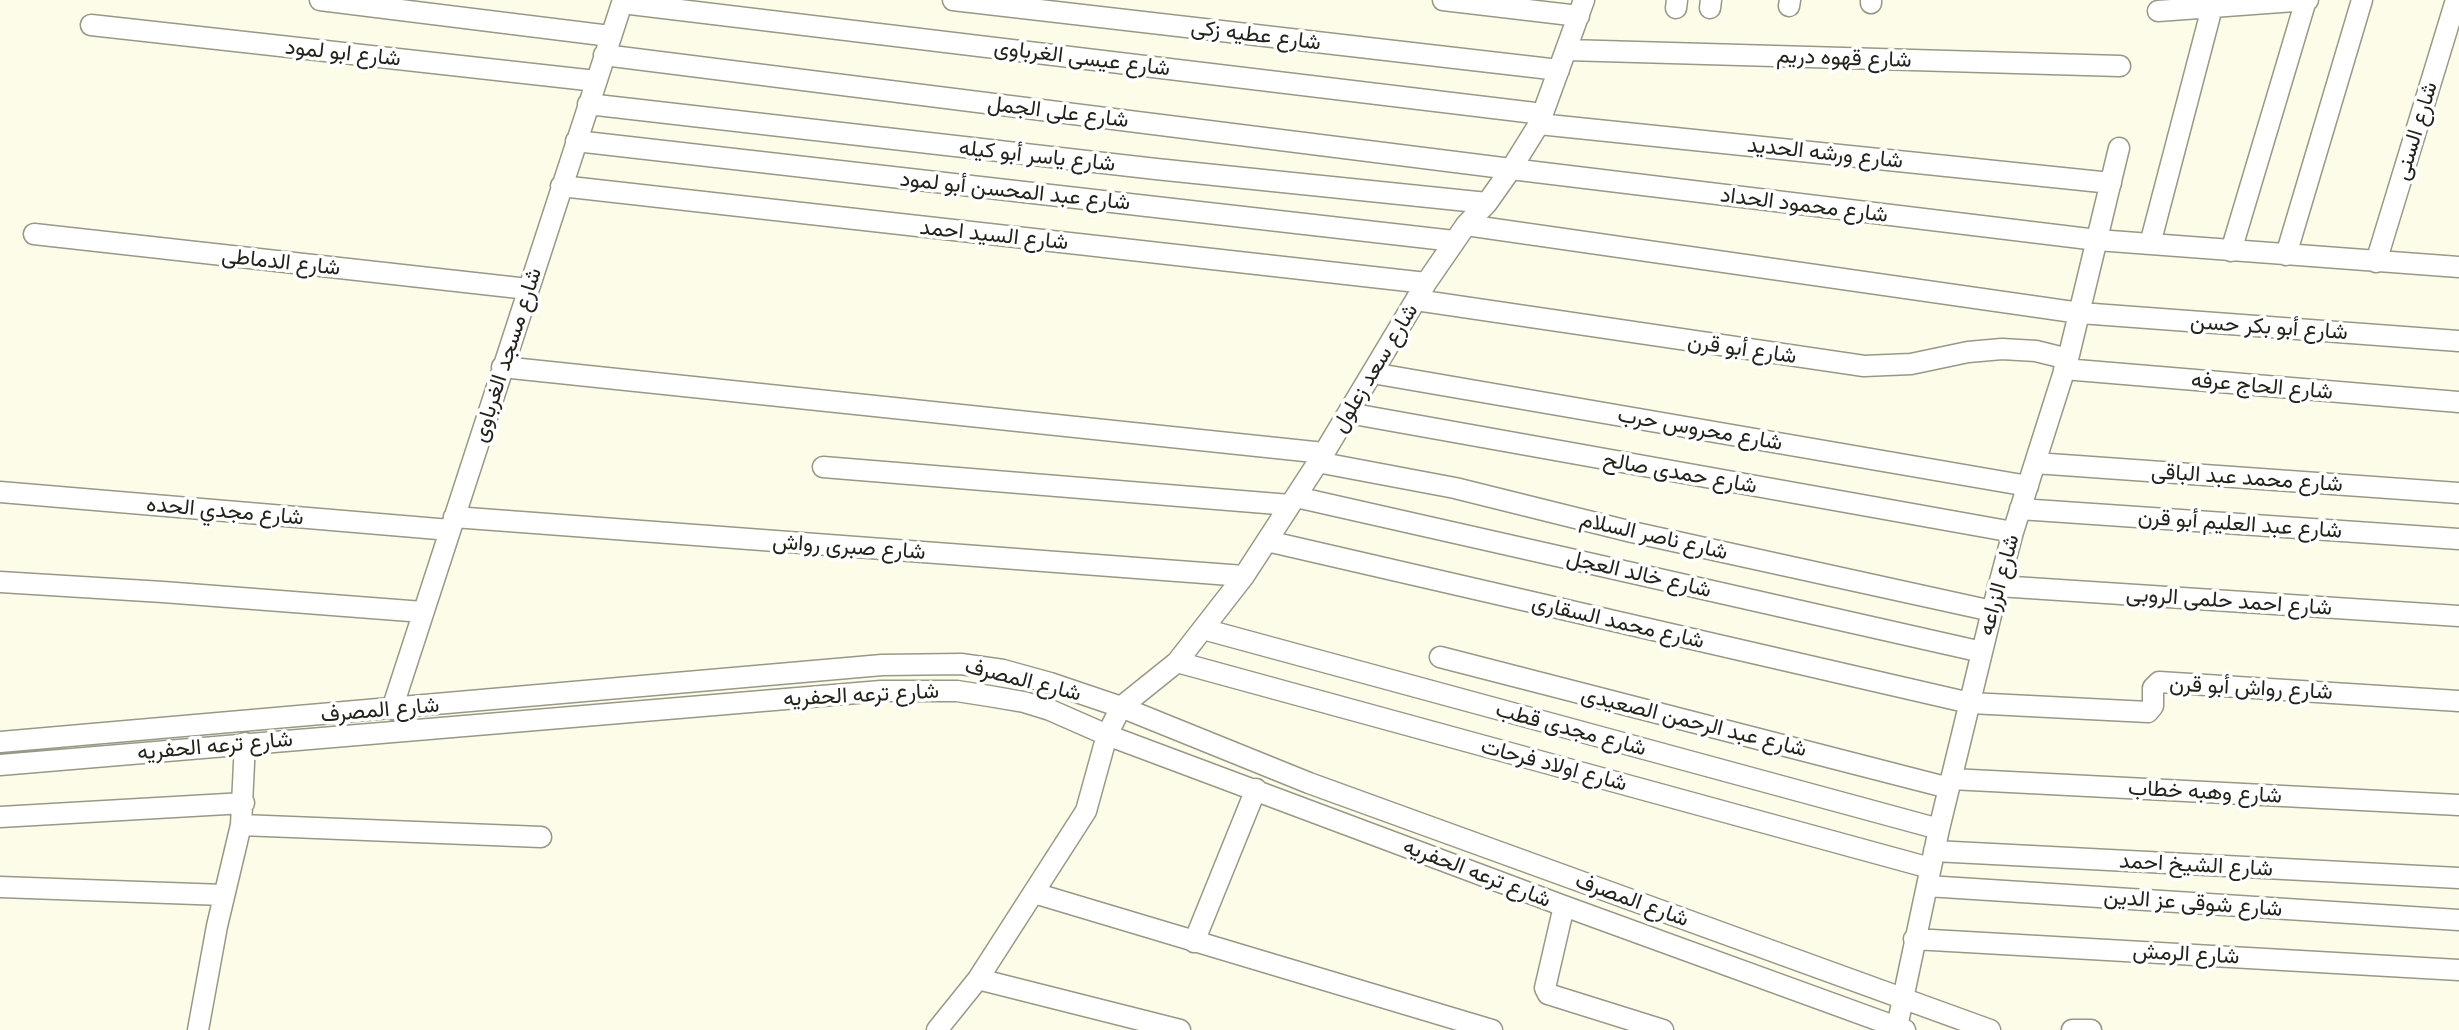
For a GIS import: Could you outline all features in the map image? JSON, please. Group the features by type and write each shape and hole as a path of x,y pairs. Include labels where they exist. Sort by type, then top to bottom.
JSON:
{"street":[{"name":"شارع على الجمل","path":"320,0 607,46 1511,169"},
{"name":"شارع عطيه زكى","path":"953,0 1559,70"},
{"path":"1443,0 1581,8"},
{"path":"2158,11 2214,4 2307,0 2231,251"},
{"path":"2286,255 2362,0"},
{"name":"شارع السنى","path":"2376,262 2456,0"},
{"name":"شارع مسجد الغرباوى","path":"392,709 622,1"},
{"name":"شارع عيسى الغرباوى","path":"622,1 1541,119"},
{"path":"2150,244 2214,4"},
{"name":"شارع سعد زعلول","path":"1121,707 1177,662 1244,576 1321,458 1421,292 1460,233 1487,203 1511,169 1541,119 1581,8"},
{"name":"شارع ابو لمود","path":"91,25 596,81"},
{"name":"شارع قهوه دريم","path":"1567,50 2120,66"},
{"name":"شارع ياسر أبو كيله","path":"588,104 1487,203"},
{"name":"شارع ورشه الحديد","path":"1541,119 2111,183"},
{"name":"شارع عبد المحسن أبو لمود","path":"576,141 1460,233 2080,313"},
{"name":"شارع الزراعه","path":"1900,1029 1902,998 1914,939 1998,586 2066,364 2119,148"},
{"name":"شارع محمود الحداد","path":"1511,169 2097,240 2459,267"},
{"name":"شارع السيد احمد","path":"561,186 1421,292"},
{"name":"شارع الدماطى","path":"34,234 528,289"},
{"name":"شارع أبو قرن","path":"1421,292 1864,366 1911,364 1968,352 2002,349 2036,351 2066,364"},
{"name":"شارع أبو بكر حسن","path":"2080,313 2459,341"},
{"name":"شارع الحاج عرفه","path":"2066,364 2459,402"},
{"name":"شارع ناصر السلام","path":"502,367 1321,458 1632,532 1992,611"},
{"name":"شارع محروس حرب","path":"1372,373 2028,486"},
{"name":"شارع حمدى صالح","path":"1348,413 2013,532"},
{"name":"شارع محمد عبد الباقى","path":"2035,463 2459,493"},
{"name":"شارع خالد العجل","path":"823,467 1293,501 1982,652"},
{"name":"شارع مجدي الحده","path":"0,492 452,523"},
{"name":"شارع عبد العليم أبو قرن","path":"2020,509 2459,539"},
{"name":"شارع صبرى رواش","path":"452,523 1244,576"},
{"name":"شارع محمد السقارى","path":"1267,541 1970,703"},
{"path":"0,582 423,612"},
{"name":"شارع احمد حلمى الروبى","path":"1998,586 2459,616"},
{"name":"شارع مجدى قطب","path":"1203,629 1939,829"},
{"name":"شارع عبد الرحمن الصعيدى","path":"1440,657 1950,783"},
{"name":"شارع اولاد فرحات","path":"1177,662 1930,868"},
{"name":"شارع المصرف","path":"0,742 926,663 1003,670 1121,707 1309,783 1990,1030"},
{"name":"شارع رواش أبو قرن","path":"1970,703 2148,712 2153,706 2153,688 2159,682 2459,701"},
{"name":"شارع ترعه الحفريه","path":"0,765 915,690 957,691 1024,702 1900,1029"},
{"path":"941,1028 978,979 1086,811 1107,735 1121,707"},
{"path":"198,1030 241,825 245,743"},
{"name":"شارع وهبه خطاب","path":"1950,783 2459,805"},
{"path":"1194,942 1256,789"},
{"path":"0,817 244,803"},
{"path":"241,825 541,837"},
{"name":"شارع الشيخ احمد","path":"1930,868 2459,878"},
{"name":"شارع شوقى عز الدين","path":"1930,868 2459,920"},
{"path":"0,887 224,895"},
{"path":"1034,893 1492,1030"},
{"path":"1564,906 1545,988 1548,994 1663,1030"},
{"name":"شارع الرمش","path":"1914,939 2459,970"},
{"path":"978,979 1180,1030"},
{"path":"2072,1030 2091,1030"}]}
